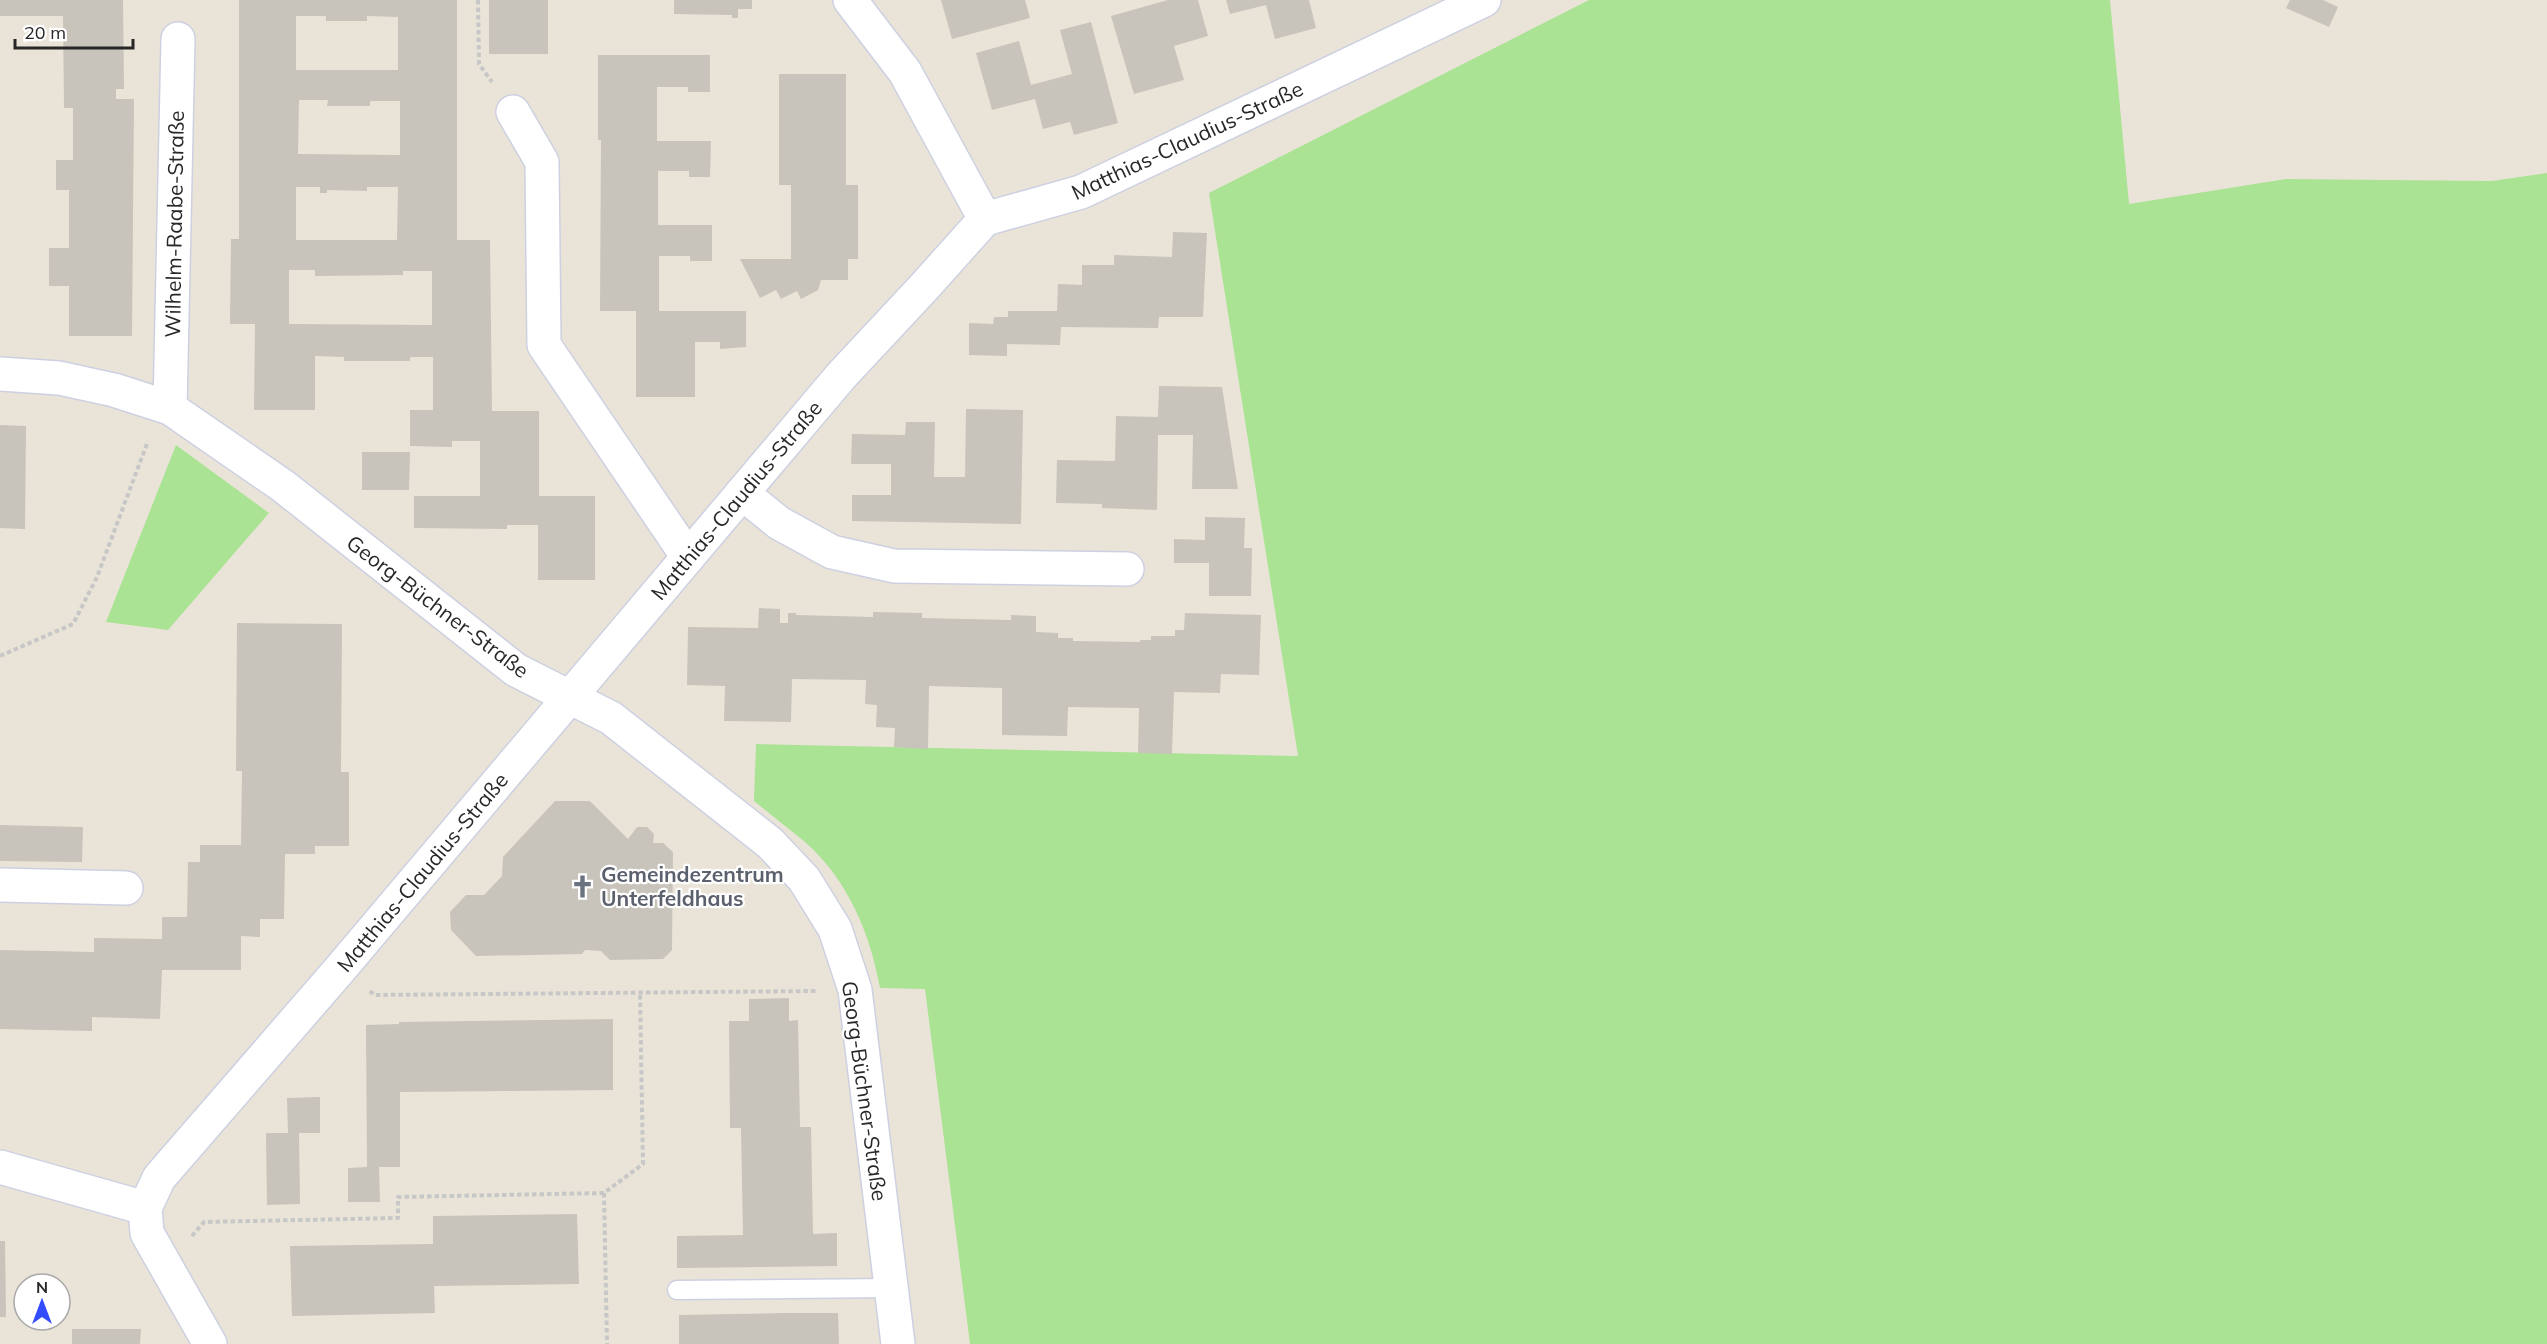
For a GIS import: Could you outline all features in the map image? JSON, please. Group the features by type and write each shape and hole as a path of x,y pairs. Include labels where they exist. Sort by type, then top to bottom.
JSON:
{"street":[{"path":"850,0 905,72 985,219"},
{"name":"Matthias-Claudius-Straße","path":"146,1208 159,1178 341,968 841,376 985,219 1081,192 1484,0"},
{"name":"Wilhelm-Raabe-Straße","path":"170,408 178,39"},
{"path":"513,112 542,162 544,345 688,557"},
{"name":"Georg-Büchner-Straße","path":"0,374 59,378 114,390 170,408 283,486 516,670 611,718 770,843 804,879 835,929 855,990 898,1344"},
{"path":"742,493 779,523 832,552 894,566 1126,569"},
{"path":"0,885 126,888"},
{"path":"0,1167 146,1208 147,1233 210,1344"}],"lane":[{"path":"677,1290 891,1288"}],"path":[{"path":"478,0 479,64 513,112"},
{"path":"0,656 73,624 97,577 151,433 170,408"},
{"path":"341,968 374,995 855,990"},
{"path":"164,1265 204,1222 398,1218 398,1197 604,1193 643,1164 640,993"},
{"path":"604,1193 607,1344"}],"green space":[{"path":"1589,0 2110,0 2129,204 2286,179 2492,181 2547,173 2547,1344 970,1344 925,989 880,988 870,947 845,890 820,857 805,842 754,801 756,744 1298,756 1209,193"},
{"path":"176,445 269,513 168,630 106,622"}],"building":[{"path":"0,0 123,0 124,89 116,89 116,99 134,99 132,336 69,336 69,286 49,286 49,248 69,248 69,190 56,190 56,160 73,160 73,108 64,108 63,16 0,16"},
{"path":"239,0 457,0 457,240 490,240 492,411 539,411 539,496 595,496 595,580 538,580 538,525 507,525 507,529 414,528 414,496 480,496 480,441 452,441 452,447 410,446 410,410 433,410 433,357 410,357 410,361 344,361 344,357 315,356 315,410 254,410 255,324 230,324 231,239 239,239","holes":["296,16 326,16 326,21 367,21 367,16 398,17 398,70 296,70","299,100 328,100 327,106 370,106 370,101 400,101 400,155 298,154","296,187 320,187 320,193 327,193 327,190 367,191 367,187 398,187 397,240 296,240","289,270 315,270 315,276 403,275 403,271 432,271 432,325 289,324"]},
{"path":"489,0 548,0 548,54 489,54"},
{"path":"674,0 752,0 752,9 738,9 738,18 732,18 732,15 674,14"},
{"path":"941,0 1025,0 1030,18 952,39"},
{"path":"1168,0 1198,0 1208,36 1174,46 1184,80 1134,94 1111,16"},
{"path":"1226,0 1309,0 1316,28 1275,39 1266,5 1230,14"},
{"path":"2290,0 2323,0 2338,7 2329,27 2286,8"},
{"path":"1091,22 1118,123 1074,135 1070,122 1043,129 1035,99 992,110 976,53 1019,41 1031,85 1072,74 1060,30"},
{"path":"598,55 710,55 710,92 688,92 688,87 657,87 657,141 711,141 710,177 689,177 689,171 658,171 658,225 712,225 712,261 690,261 690,256 659,256 659,311 746,311 746,347 720,349 720,342 695,342 695,397 636,397 636,311 600,311 601,140 598,140"},
{"path":"779,74 846,74 846,185 858,185 858,259 848,259 848,280 821,280 818,290 801,299 797,291 781,299 776,290 760,298 740,259 791,259 791,185 779,185"},
{"path":"1173,232 1207,233 1203,317 1159,317 1158,328 1061,327 1060,345 1007,344 1007,356 969,355 969,323 993,324 994,317 1008,317 1008,311 1057,311 1058,284 1082,285 1082,265 1114,265 1114,255 1172,257"},
{"path":"1159,386 1222,387 1238,489 1192,489 1193,435 1158,435 1157,510 1102,508 1102,504 1056,503 1057,460 1115,461 1116,416 1158,417"},
{"path":"966,409 1023,410 1021,524 852,521 852,495 891,495 891,464 851,464 852,434 905,435 906,422 935,422 934,477 965,477"},
{"path":"0,425 26,426 25,529 0,528"},
{"path":"362,452 410,452 409,490 362,490"},
{"path":"1205,517 1245,518 1244,548 1252,548 1251,596 1209,596 1209,563 1174,563 1174,539 1205,540"},
{"path":"759,608 780,609 780,623 788,623 788,613 873,617 873,612 922,613 922,618 1011,620 1011,615 1036,616 1036,632 1058,633 1058,638 1073,638 1073,641 1140,642 1140,640 1151,640 1151,636 1175,636 1175,630 1184,630 1185,613 1261,615 1259,675 1221,674 1220,693 1174,692 1172,754 1138,753 1139,708 1068,707 1067,736 1002,735 1002,688 929,686 928,749 894,747 895,728 876,727 877,705 865,704 866,680 792,679 791,722 724,721 725,686 687,685 688,627 758,628"},
{"path":"237,623 342,624 341,772 349,772 349,846 315,846 315,854 285,854 284,919 260,919 260,937 241,936 241,970 162,970 160,1019 92,1017 92,1031 0,1029 0,950 94,952 94,938 162,939 162,917 187,917 188,862 200,862 200,845 241,845 242,771 236,771"},
{"name":"Gemeindezentrum Unterfeldhaus","path":"555,801 590,801 628,839 637,827 647,827 654,834 653,843 663,843 673,852 672,950 663,959 610,960 601,951 585,950 582,954 476,956 451,930 450,912 466,895 484,895 502,876 503,857"},
{"path":"0,825 83,827 82,862 0,861"},
{"path":"789,998 789,1021 798,1020 800,1127 811,1127 813,1234 837,1233 837,1266 677,1268 677,1236 743,1235 741,1128 730,1128 729,1021 749,1021 749,999"},
{"path":"613,1019 613,1090 400,1092 400,1167 379,1167 380,1202 348,1202 348,1168 367,1167 366,1025 399,1024 399,1022"},
{"path":"320,1097 320,1133 299,1133 300,1204 267,1205 266,1133 288,1133 287,1098"},
{"path":"577,1214 579,1284 434,1286 435,1313 292,1316 290,1246 433,1244 433,1216"},
{"path":"0,1241 5,1241 6,1317 0,1317"},
{"path":"838,1313 839,1344 679,1344 679,1315"},
{"path":"72,1329 141,1329 140,1344 72,1344"}],"place":[{"name":"Gemeindezentrum Unterfeldhaus","path":"583,886"}]}
